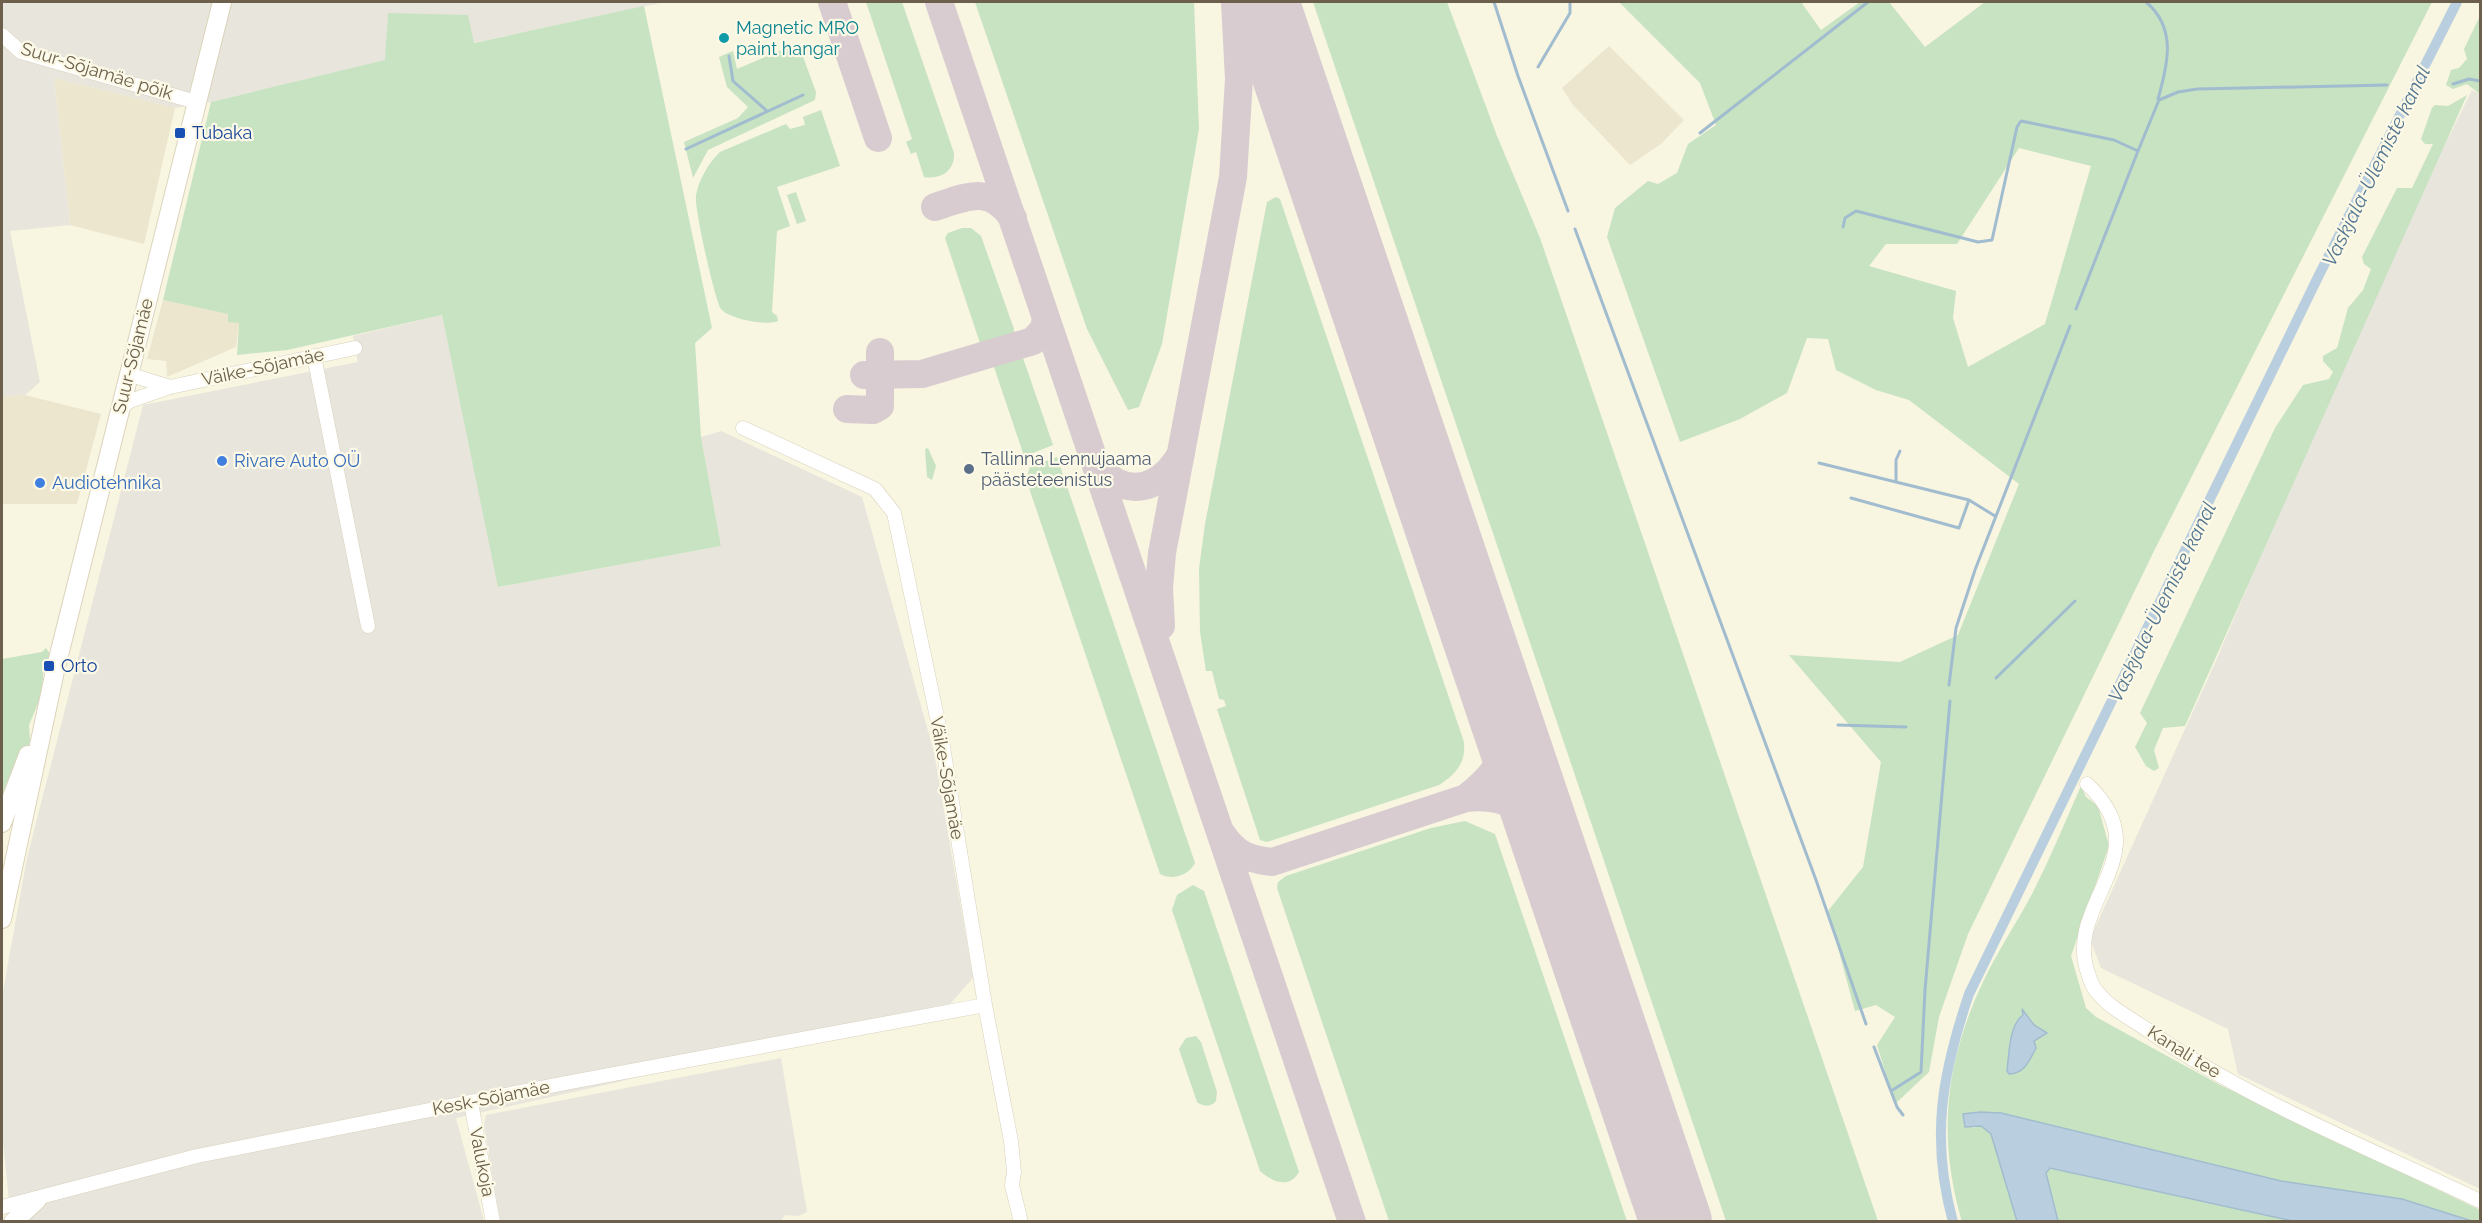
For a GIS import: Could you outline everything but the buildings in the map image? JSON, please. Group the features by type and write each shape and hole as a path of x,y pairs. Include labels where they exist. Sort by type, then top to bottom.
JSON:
{"main road":[{"name":"Suur-Sõjamäe","path":"2,920 46,712 222,2"},
{"name":"Suur-Sõjamäe","path":"2,824 46,712"},
{"path":"2,824 22,829"},
{"path":"13,1221 37,1200"}],"street":[{"name":"Suur-Sõjamäe põik","path":"2,35 21,52 196,102"},
{"name":"Väike-Sõjamäe","path":"120,408 130,401 170,387 355,348"},
{"path":"314,356 368,626"},
{"name":"Väike-Sõjamäe","path":"128,374 170,387"},
{"name":"Väike-Sõjamäe","path":"743,428 875,489 894,513 942,741 985,1005 1011,1141 1014,1172 1012,1185 1020,1218"},
{"name":"Kanali tee","path":"2087,784 2110,813 2116,836 2114,858 2085,937 2087,970 2098,993 2195,1063 2481,1201"},
{"name":"Kesk-Sõjamäe","path":"2,1207 37,1200 197,1156 985,1005"},
{"name":"Valukoja","path":"471,1103 493,1221"}],"shaded area":[{"path":"2,2 665,2 473,43 388,13 386,60 211,102 175,108 54,78 70,225 10,231 40,382 25,395 2,396"},
{"path":"1609,46 1684,120 1661,144 1630,165 1573,105 1562,88"},
{"path":"54,78 175,108 144,244 70,225"},
{"path":"2472,90 2480,94 2480,1189 2238,1074 2228,1029 2101,968 2090,939 2215,663 2381,274"},
{"path":"163,300 229,314 239,323 236,347 167,377 166,361 147,359"},
{"path":"442,315 499,587 721,546 701,437 721,431 862,497 934,752 973,978 949,1005 809,1033 618,1082 456,1118 484,1221 11,1222 2,1130 2,997 27,858 143,405 358,362 353,336"},
{"path":"25,395 101,414 77,504 2,504 2,396"},
{"path":"781,1058 807,1212 798,1216 785,1215 780,1222 500,1221 484,1125 486,1115"}],"green space":[{"path":"866,2 902,2 954,153 950,169 942,175 924,177 916,152 911,154 906,142 912,139"},
{"path":"975,2 1194,2 1199,129 1162,344 1139,407 1128,410 1087,329"},
{"path":"1313,2 1447,2 1497,136 1540,238 1878,1221 1726,1221"},
{"path":"1619,2 1801,2 1821,30 1860,2 1889,2 1925,47 1985,2 2432,2 2154,551 1968,934 1939,1017 1929,1072 1895,1104 1877,1045 1895,1017 1876,1005 1855,1011 1828,911 1863,867 1881,762 1789,655 1900,662 1958,635 2019,484 1909,400 1876,390 1836,370 1828,339 1807,338 1787,393 1740,419 1680,442 1607,237 1615,208 1648,181 1658,184 1677,173 1688,144 1716,125 1700,83","holes":["2019,148 2091,166 2045,324 1968,367 1953,318 1956,291 1869,266 1886,244 1957,244"]},
{"path":"644,6 712,328 695,343 701,437 721,546 498,587 442,315 287,350 237,355 239,323 228,322 228,314 163,300 211,102 385,60 388,13 468,15 474,43"},
{"path":"2480,16 2480,94 2467,84 2453,89 2446,85 2451,70 2459,68 2467,59 2464,49"},
{"path":"798,43 816,92 815,100 708,150 693,178 684,142 738,118 748,107 727,87 719,57 733,51 737,69"},
{"path":"2467,95 2185,726 2163,728 2154,750 2159,768 2154,771 2146,766 2135,747 2147,723 2140,713 2275,428 2303,385 2329,379 2333,372 2323,361 2323,356 2337,348 2348,308 2363,290 2371,269 2364,264 2362,257 2397,188 2412,188 2433,144 2425,144 2421,139 2432,108 2435,105 2448,106"},
{"path":"821,110 840,166 777,187 790,226 777,231 772,312 777,316 778,321 757,322 725,313 721,309 714,290 698,217 696,196 702,178 720,152 786,124 790,129 805,125 803,117"},
{"path":"796,192 806,221 797,224 787,195"},
{"path":"1276,197 1280,199 1464,742 1464,749 1459,767 1439,785 1267,842 1260,840 1217,709 1226,706 1224,700 1219,699 1212,671 1206,671 1200,632 1199,569 1205,524 1267,202"},
{"path":"962,228 971,228 981,236 1014,329 1013,337 981,346 945,238 948,233"},
{"path":"1022,355 1053,445 1024,456 992,361"},
{"path":"928,448 936,466 932,480 927,477 925,449"},
{"path":"1057,457 1195,863 1189,871 1180,876 1170,877 1160,874 1026,479 1030,467"},
{"path":"46,648 50,654 44,667 42,688 44,689 29,725 28,748 2,803 2,659 42,652"},
{"path":"2081,786 2086,797 2098,806 2109,846 2071,956 2086,1008 2096,1017 2220,1085 2480,1210 2480,1221 2472,1221 2402,1199 2281,1181 2001,1113 1980,1112 1972,1128 1981,1126 1991,1133 2017,1221 1962,1222 1949,1160 1948,1130 1949,1100 1960,1042 1983,982 2039,881"},
{"path":"1465,821 1495,834 1627,1221 1389,1221 1277,888 1278,882 1286,876 1431,828"},
{"path":"1193,885 1204,891 1299,1172 1290,1181 1280,1182 1260,1171 1172,910 1177,895"},
{"path":"1196,1036 1201,1042 1217,1092 1216,1101 1209,1105 1197,1102 1179,1049 1186,1038"},
{"path":"2050,1168 2293,1221 2058,1221 2046,1173"}],"water":[{"path":"2022,1009 2034,1025 2047,1033 2034,1041 2036,1048 2026,1066 2009,1074 2007,1071 2010,1041 2018,1020 2023,1015"},
{"path":"2001,1113 2281,1181 2402,1199 2472,1221 2293,1221 2050,1168 2046,1173 2058,1221 2017,1221 1991,1134 1981,1126 1965,1127 1963,1114"}],"waterway":[{"path":"1494,2 1518,76 1568,211"},
{"path":"1538,67 1570,13 1570,2"},
{"path":"1700,133 1868,2"},
{"path":"2146,2 2156,12 2166,35 2167,60 2158,99"},
{"name":"Vaskjala-Ülemiste kanal","path":"1953,1222 1942,1162 1942,1106 1952,1052 1969,994 2318,277 2457,2"},
{"path":"729,56 733,81 767,111"},
{"path":"2453,84 2469,79 2480,81"},
{"path":"1843,227 1845,218 1856,211 1978,242 1992,240 2017,127 2021,121 2114,140 2138,151 2159,100 2178,92 2197,89 2387,85"},
{"path":"686,149 803,95"},
{"path":"2076,309 2138,151"},
{"path":"1575,229 1816,880 1866,1024"},
{"path":"1949,685 1956,628 1975,570 2070,326"},
{"path":"1896,481 1896,460 1900,451"},
{"path":"1819,463 1969,500 1995,516"},
{"path":"1851,498 1959,528 1969,500"},
{"path":"1996,678 2075,601"},
{"path":"1891,1091 1921,1072 1925,990 1950,701"},
{"path":"1838,725 1906,727"},
{"path":"1874,1047 1897,1107 1903,1115"}],"taxiway":[{"path":"832,2 878,138"},
{"path":"939,2 1352,1222"},
{"path":"1161,626 1159,588 1162,553 1233,177 1239,79 1235,2"},
{"path":"935,207 968,197 987,197 996,201 1013,218"},
{"path":"864,375 922,374 1033,341 1044,329 1046,318"},
{"path":"847,409 873,410 880,406 880,352"},
{"path":"1096,464 1118,483 1138,487 1155,482 1163,476 1181,454"},
{"path":"1466,798 1485,782 1498,765 1505,745 1506,721"},
{"path":"1222,834 1232,847 1243,855 1272,862 1466,798 1480,797 1493,798 1514,806 1531,819 1547,840"}],"runway":[{"path":"1263,2 1676,1222"}],"place":[{"name":"Magnetic MRO paint hangar","path":"724,38"},
{"name":"Tubaka","path":"180,133"},
{"name":"Rivare Auto OÜ","path":"222,461"},
{"name":"Tallinna Lennujaama päästeteenistus","path":"969,469"},
{"name":"Audiotehnika","path":"40,483"},
{"name":"Orto","path":"49,666"}]}
